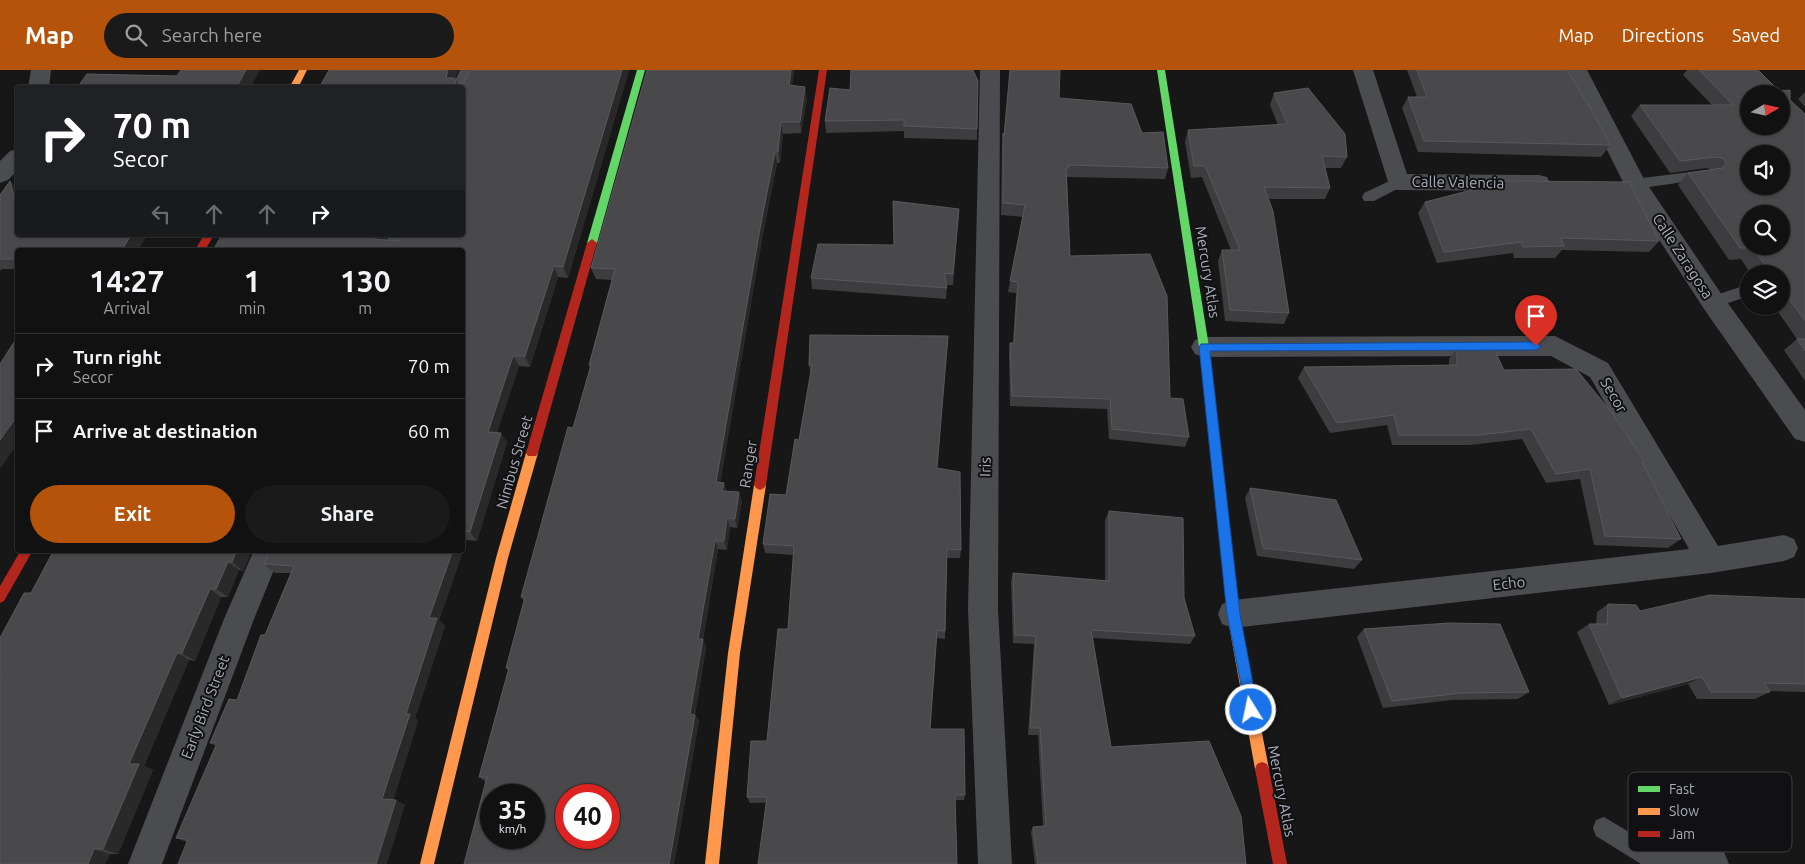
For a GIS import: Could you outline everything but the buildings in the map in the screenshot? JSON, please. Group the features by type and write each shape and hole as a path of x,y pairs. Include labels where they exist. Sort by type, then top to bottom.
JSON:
{"street":[{"path":"38,85 41,70"},
{"path":"295,85 303,70"},
{"path":"463,85 470,70"},
{"name":"Nimbus Street","path":"427,864 502,558 641,70"},
{"name":"Ranger","path":"712,864 734,653 823,70"},
{"name":"Iris","path":"990,70 983,609 996,864"},
{"name":"Mercury Atlas","path":"1161,70 1204,347 1233,614 1280,864"},
{"name":"Calle Valencia","path":"1363,70 1398,182 1556,183"},
{"name":"Calle Zaragosa","path":"1577,70 1626,184 1804,428"},
{"path":"0,155 15,150"},
{"path":"0,175 15,159"},
{"path":"201,248 208,237"},
{"name":"Secor","path":"1204,347 1556,346 1599,370 1710,560"},
{"name":"Echo","path":"1233,614 1710,560 1784,548"},
{"path":"0,597 25,553"},
{"name":"Early Bird Street","path":"145,864 239,619 267,553"},
{"path":"1658,863 1712,864"}],"lane":[{"path":"1626,184 1707,175"},
{"path":"1369,197 1398,182"},
{"path":"1713,302 1740,293"},
{"path":"1604,828 1628,844"},
{"path":"1641,852 1658,863"}],"traffic: fast":[{"path":"592,243 641,70"},
{"path":"1161,70 1204,347 1211,408"}],"traffic: slow":[{"path":"295,85 303,70"},
{"path":"1211,408 1233,614 1262,769"},
{"path":"427,864 502,558 532,453"},
{"path":"712,864 734,653 760,485"}],"traffic: jam":[{"path":"760,485 823,70"},
{"path":"201,248 208,237"},
{"path":"532,453 592,243"},
{"path":"0,597 25,553"},
{"path":"1262,769 1280,864"}],"route":[{"path":"1251,710 1233,614 1204,347 1536,346"}]}
